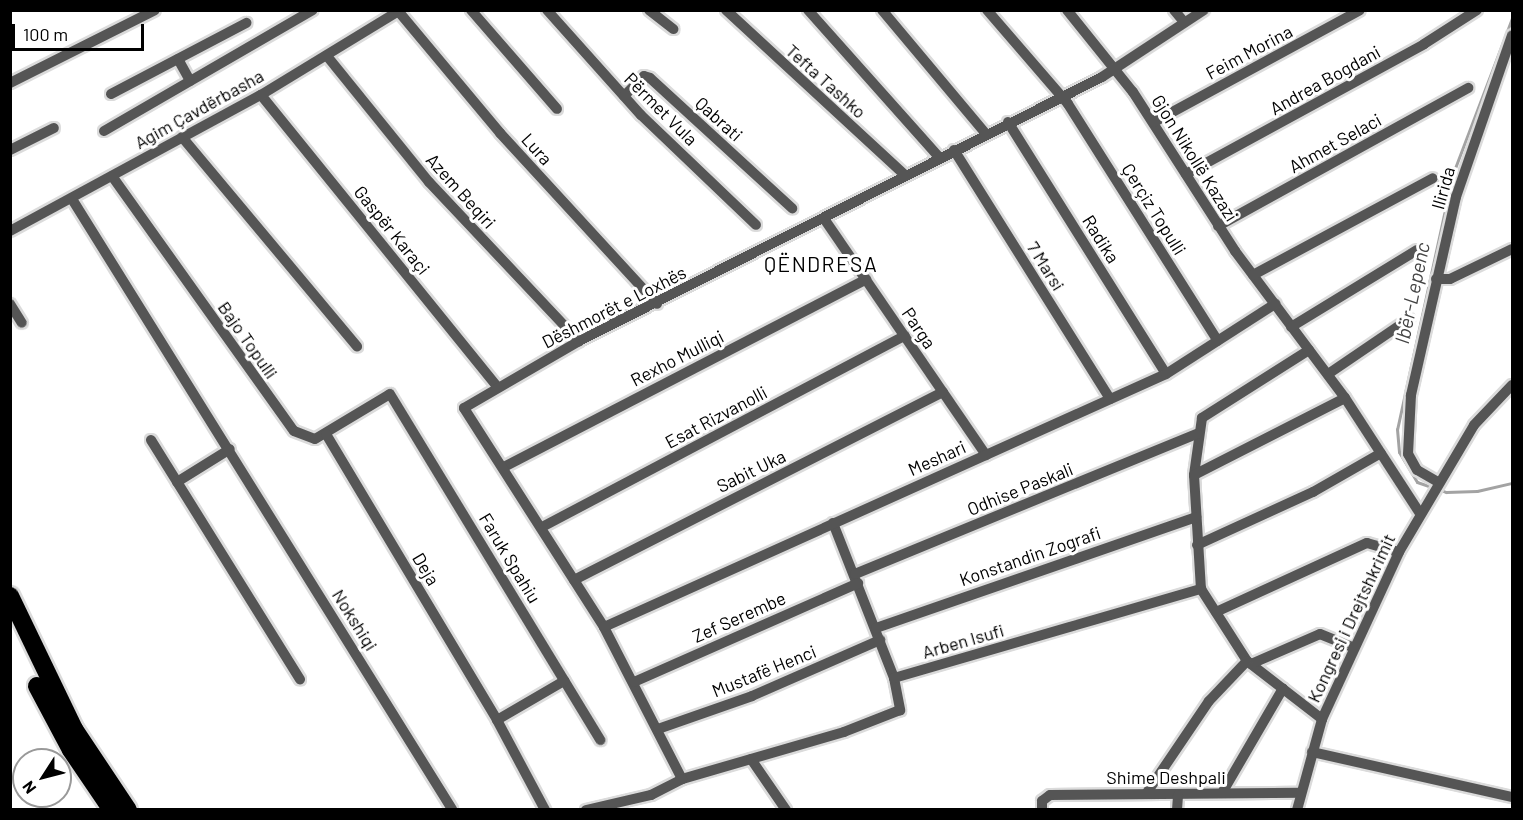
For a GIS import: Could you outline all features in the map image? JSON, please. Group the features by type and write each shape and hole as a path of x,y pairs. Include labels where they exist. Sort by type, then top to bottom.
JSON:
{"highway":[{"path":"10,596 74,729 128,810"},
{"path":"10,627 63,736 112,810"}],"street":[{"path":"104,131 313,10"},
{"path":"471,10 557,109"},
{"name":"Përmet Vula","path":"547,10 624,96 756,225"},
{"path":"649,10 673,29"},
{"name":"Tefta Tashko","path":"726,10 905,176"},
{"path":"808,10 940,158"},
{"path":"882,10 986,134"},
{"name":"Çerçiz Topulli","path":"987,10 1060,97 1218,341"},
{"name":"Gjon Nikollë Kazazi","path":"1067,10 1116,68 1154,122 1218,226 1345,398 1419,512"},
{"path":"1174,10 1184,22"},
{"name":"Dëshmorët e Loxhës","path":"682,779 604,627 504,467 464,408 497,386 579,341 825,220 954,150 1116,68 1204,10"},
{"name":"Feim Morina","path":"1154,122 1360,10"},
{"name":"Andrea Bogdani","path":"1186,174 1424,44 1477,10"},
{"path":"10,83 153,11"},
{"name":"Agim Çavdërbasha","path":"10,231 261,95 399,11"},
{"name":"Lura","path":"399,11 500,133 657,304"},
{"path":"111,94 246,23"},
{"name":"Ilirida","path":"1438,482 1417,470 1406,443 1411,394 1456,197 1512,35"},
{"name":"Azem Beqiri","path":"327,56 429,182 579,341"},
{"path":"178,58 190,81"},
{"name":"Qabrati","path":"624,96 644,76 650,78 792,208"},
{"name":"Ahmet Selaci","path":"1218,226 1468,88"},
{"name":"Gaspër Karaçi","path":"261,95 497,386"},
{"name":"Radika","path":"1008,122 1166,374"},
{"path":"10,150 54,128"},
{"path":"182,137 357,346"},
{"name":"7 Marsi","path":"954,150 1110,399"},
{"name":"Bajo Topulli","path":"112,176 286,421 309,439 326,434"},
{"path":"1253,276 1433,178"},
{"name":"Nokshiqi","path":"72,199 230,449 452,809"},
{"name":"Parga","path":"825,220 986,454"},
{"path":"1436,279 1450,279 1512,249"},
{"path":"1291,327 1417,250"},
{"name":"Rexho Mulliqi","path":"504,467 866,279"},
{"path":"10,304 22,323"},
{"name":"Meshari","path":"604,627 1166,374 1275,304"},
{"path":"1328,374 1409,319"},
{"name":"Esat Rizvanolli","path":"542,527 905,336"},
{"path":"1309,350 1202,418 1197,434 1194,475 1201,589 1249,662 1322,719"},
{"path":"1419,512 1474,425 1512,385"},
{"name":"Sabit Uka","path":"574,579 943,392"},
{"name":"Faruk Spahiu","path":"326,434 390,394 600,740"},
{"path":"1194,475 1345,398"},
{"name":"Deja","path":"326,434 497,720 545,810"},
{"name":"Odhise Paskali","path":"857,579 1197,434"},
{"path":"151,440 300,679"},
{"path":"177,482 230,449"},
{"path":"1197,545 1313,492 1381,453"},
{"name":"Kongresi i Drejtshkrimit","path":"1298,810 1300,793 1322,719 1352,647 1419,512"},
{"name":"Konstandin Zografi","path":"876,628 1196,517"},
{"path":"586,810 651,795 682,779 897,713 902,707 894,678 857,579 833,523"},
{"path":"1216,612 1367,543 1399,552"},
{"name":"Zef Serembe","path":"633,682 857,579"},
{"name":"Arben Isufi","path":"894,678 1201,589"},
{"path":"1146,794 1209,701 1249,662 1320,634 1352,647"},
{"name":"Mustafë Henci","path":"658,729 752,696 880,640"},
{"path":"497,720 564,681"},
{"path":"1222,793 1283,688"},
{"path":"1312,752 1512,797"},
{"path":"751,759 786,810"},
{"name":"Shime Deshpali","path":"1042,810 1042,801 1050,795 1300,793"},
{"path":"1177,810 1178,795"}],"waterway":[{"name":"Ibër-Lepenc","path":"1512,18 1453,173 1397,429 1399,452 1417,482 1446,492 1477,491 1512,483"}],"district":[{"name":"QËNDRESA","path":"821,264"}]}
